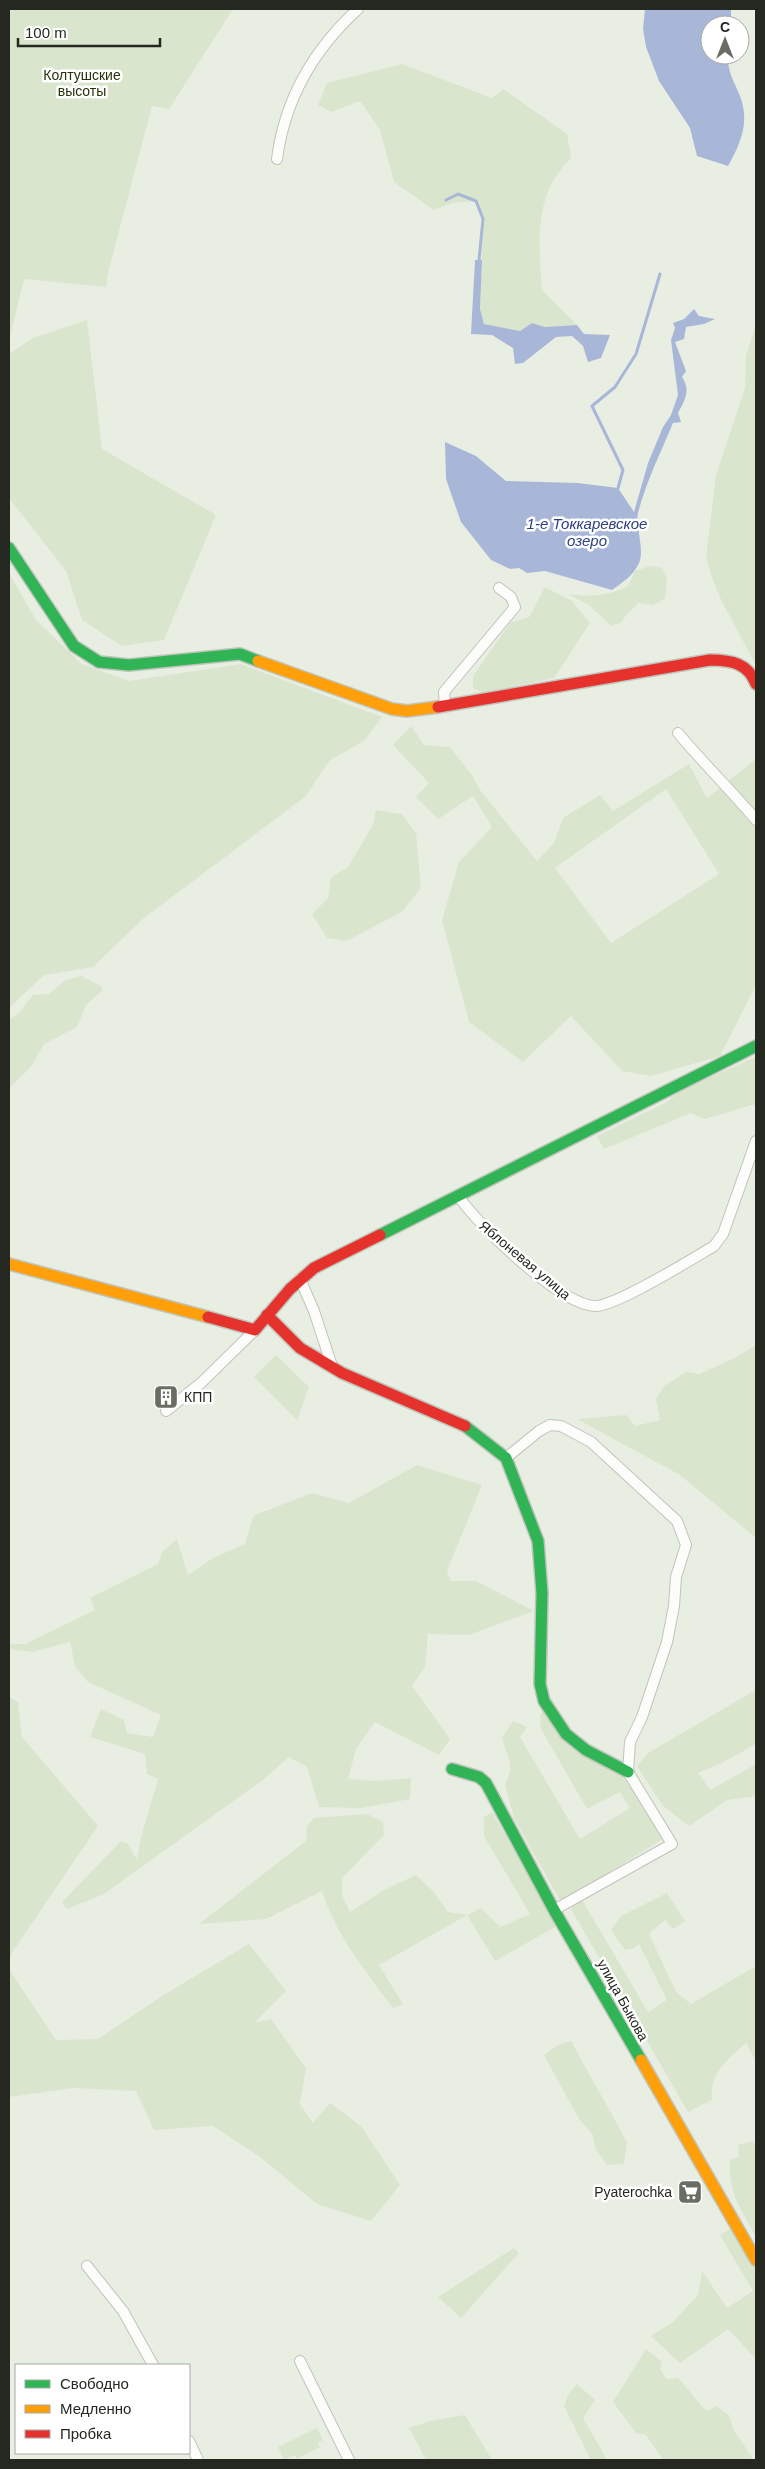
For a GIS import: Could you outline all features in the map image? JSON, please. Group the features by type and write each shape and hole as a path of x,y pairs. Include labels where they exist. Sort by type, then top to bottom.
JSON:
{"street":[{"path":"277,159 286,112 301,81 316,54 341,24 358,9"},
{"path":"9,548 74,646 99,662 129,665 240,654 392,709 407,712 710,660 732,660 745,666 754,677 756,684"},
{"path":"444,706 444,692 515,607 511,597 498,588"},
{"path":"678,733 705,766 722,780 756,820"},
{"path":"166,1411 201,1383 255,1330 300,1279 314,1268 459,1197 756,1046"},
{"name":"Яблоневая улица","path":"459,1197 472,1215 536,1272 577,1302 598,1306 616,1300 714,1246 723,1234 756,1141"},
{"path":"9,1264 255,1330"},
{"path":"300,1279 314,1311 332,1366"},
{"path":"267,1315 300,1348 380,1391 469,1428 506,1458 538,1541 542,1593 540,1684 544,1701 566,1734 586,1750 628,1772 672,1844 554,1910"},
{"path":"506,1458 539,1431 550,1425 561,1426 591,1442 677,1521 686,1545 676,1577 674,1606 667,1642 642,1717 630,1742 628,1772"},
{"name":"улица Быкова","path":"452,1769 478,1778 486,1783 554,1910 756,2260"},
{"path":"87,2266 123,2311 152,2364"},
{"path":"300,2361 349,2460"},
{"path":"190,2443 198,2460"}],"green space":[{"name":"Колтушские высоты","path":"9,9 233,9 169,109 152,106 108,273 106,287 24,279 9,341"},
{"path":"402,64 492,98 503,89 567,134 571,158 559,172 550,187 544,203 541,220 540,254 542,290 577,325 545,327 532,323 520,331 484,324 480,309 483,219 476,201 452,203 434,210 394,182 380,130 360,101 331,112 318,105 327,83"},
{"path":"87,320 102,449 216,515 164,640 122,646 82,620 66,571 9,498 9,354 33,338"},
{"path":"756,324 756,665 722,602 706,557 716,475 745,388 746,356"},
{"path":"650,566 662,568 667,579 665,599 653,605 639,603 626,615 621,623 611,626 589,605 567,594 598,595 620,590 627,587 635,571"},
{"path":"9,573 36,620 82,664 129,681 241,664 382,717 364,741 330,760 305,797 144,918 93,967 44,975 9,1008"},
{"path":"545,587 572,601 590,623 554,678 484,693 473,688 473,676 510,623 529,617"},
{"path":"411,726 424,745 450,747 472,775 480,790 537,861 554,843 563,818 600,795 613,811 689,764 707,798 756,759 756,985 720,1056 651,1076 622,1071 571,1016 523,1062 469,1022 442,920 459,862 492,827 473,796 438,819 416,797 429,783 393,745","holes":["666,789 719,874 611,943 555,868"]},
{"path":"376,810 402,814 416,833 421,888 402,912 346,941 327,938 312,914 328,898 331,877 348,867 373,825"},
{"path":"81,976 101,986 103,990 86,1005 77,1027 44,1044 31,1067 9,1088 10,1019 20,1012 33,995 49,994 66,980"},
{"path":"756,1057 756,1106 752,1105 705,1119 691,1113 604,1149 597,1136 667,1102 681,1090"},
{"path":"756,1345 756,1538 680,1475 577,1419 626,1415 635,1426 660,1420 656,1399 664,1386 686,1372 699,1374 735,1358"},
{"path":"276,1355 309,1387 297,1420 254,1377"},
{"path":"417,1465 482,1485 447,1571 451,1581 476,1581 534,1611 469,1635 428,1634 425,1667 412,1686 450,1739 439,1755 375,1722 356,1749 348,1779 373,1781 411,1778 410,1799 361,1808 319,1807 307,1767 289,1757 264,1779 104,1894 67,1909 62,1902 121,1841 128,1844 137,1860 141,1837 158,1779 147,1774 145,1754 90,1737 101,1709 124,1720 127,1733 153,1737 161,1715 88,1682 75,1666 70,1642 32,1652 9,1649 9,1644 25,1644 95,1610 90,1598 158,1564 162,1552 177,1539 188,1575 213,1558 245,1544 253,1516 312,1493 349,1503"},
{"path":"754,1691 756,1694 756,1744 724,1762 698,1773 710,1790 756,1764 756,1796 727,1800 689,1826 663,1806 637,1766 648,1753"},
{"path":"9,1697 18,1702 22,1737 98,1826 9,1957"},
{"path":"544,1710 632,1786 666,1837 561,1902 514,1818 505,1784 510,1771 510,1761 502,1738 513,1721 527,1727 520,1737 580,1839 630,1808 620,1792 587,1809 541,1729 540,1715"},
{"path":"492,1812 557,1926 495,1961 467,1915 379,1965 403,2004 393,2008 343,1938 322,1891 266,1919 199,1924 306,1841 307,1826 314,1818 367,1814 383,1822 384,1835 342,1878 342,1895 350,1912 384,1890 416,1875 433,1891 448,1912 468,1915 481,1908 500,1927 530,1914 484,1836 484,1817"},
{"path":"667,1893 685,1921 673,1929 665,1920 649,1934 676,1992 691,2004 756,1966 756,2061 746,2043 721,2067 714,2082 712,2100 688,2112 571,1909 581,1898 648,2012 667,2000 639,1944 634,1948 625,1950 611,1930 621,1916"},
{"path":"249,1944 286,1991 254,2023 271,2019 306,2068 300,2104 313,2123 330,2103 361,2126 400,2185 371,2221 317,2204 260,2157 213,2126 154,2130 136,2091 73,2088 9,2097 9,1969 56,2040 98,2039 162,1996"},
{"path":"571,2041 627,2142 624,2164 607,2165 595,2148 593,2135 579,2119 544,2055 558,2045"},
{"path":"753,2141 756,2149 756,2237 733,2192 730,2172 730,2160 739,2157 738,2145"},
{"path":"732,2228 756,2270 756,2359 728,2329 680,2363 651,2336 673,2322 698,2295 702,2271 727,2308 753,2291 720,2235"},
{"path":"514,2248 519,2253 461,2318 438,2297"},
{"path":"646,2349 662,2362 660,2369 666,2379 678,2378 707,2411 716,2406 729,2415 734,2431 754,2460 661,2460 661,2457 646,2435 636,2433 613,2402"},
{"path":"577,2384 595,2400 583,2418 607,2460 591,2460 564,2406 568,2395"},
{"path":"465,2415 492,2460 426,2460 409,2428 430,2421"},
{"path":"317,2428 323,2440 318,2443 320,2447 297,2459 295,2455 284,2460 278,2447"}],"water":[{"path":"645,9 731,9 731,15 700,15 700,65 729,65 743,106 743,132 728,166 697,156 690,128 659,81 646,47 643,29"},
{"path":"475,260 482,260 480,309 484,324 520,331 532,323 545,327 577,325 584,334 610,335 601,358 588,362 583,346 572,336 556,337 523,363 515,364 513,348 492,335 471,334"},
{"name":"1-е Токкаревское озеро","path":"694,309 699,316 715,319 704,324 686,327 684,339 675,342 686,371 682,377 687,391 678,413 681,422 673,423 641,501 637,518 641,558 634,572 612,590 545,571 527,573 519,568 510,569 491,560 461,522 446,479 445,442 476,456 506,481 578,483 618,488 634,512 648,463 663,427 671,415 678,395 671,340 675,328 673,323 684,319"}],"waterway":[{"path":"446,200 458,194 476,201 483,219 479,260"},
{"path":"618,488 623,470 592,406 615,387 636,354 660,274"}],"traffic: fast":[{"path":"9,548 74,646 99,662 129,665 240,654 258,661"},
{"path":"380,1235 756,1046"},
{"path":"465,1426 506,1458 538,1541 542,1593 540,1684 544,1701 566,1734 586,1750 628,1772"},
{"path":"452,1769 479,1777 486,1783 554,1910 641,2060"}],"traffic: slow":[{"path":"258,661 392,709 407,711 438,707"},
{"path":"9,1264 208,1317"},
{"path":"641,2060 756,2260"}],"traffic: jam":[{"path":"438,707 710,660 738,664 748,671 756,684"},
{"path":"208,1317 255,1330 290,1289 314,1268 380,1235"},
{"path":"267,1315 300,1348 342,1373 465,1426"}],"place":[{"name":"КПП","path":"166,1397"},
{"name":"Pyaterochka","path":"690,2192"}]}
